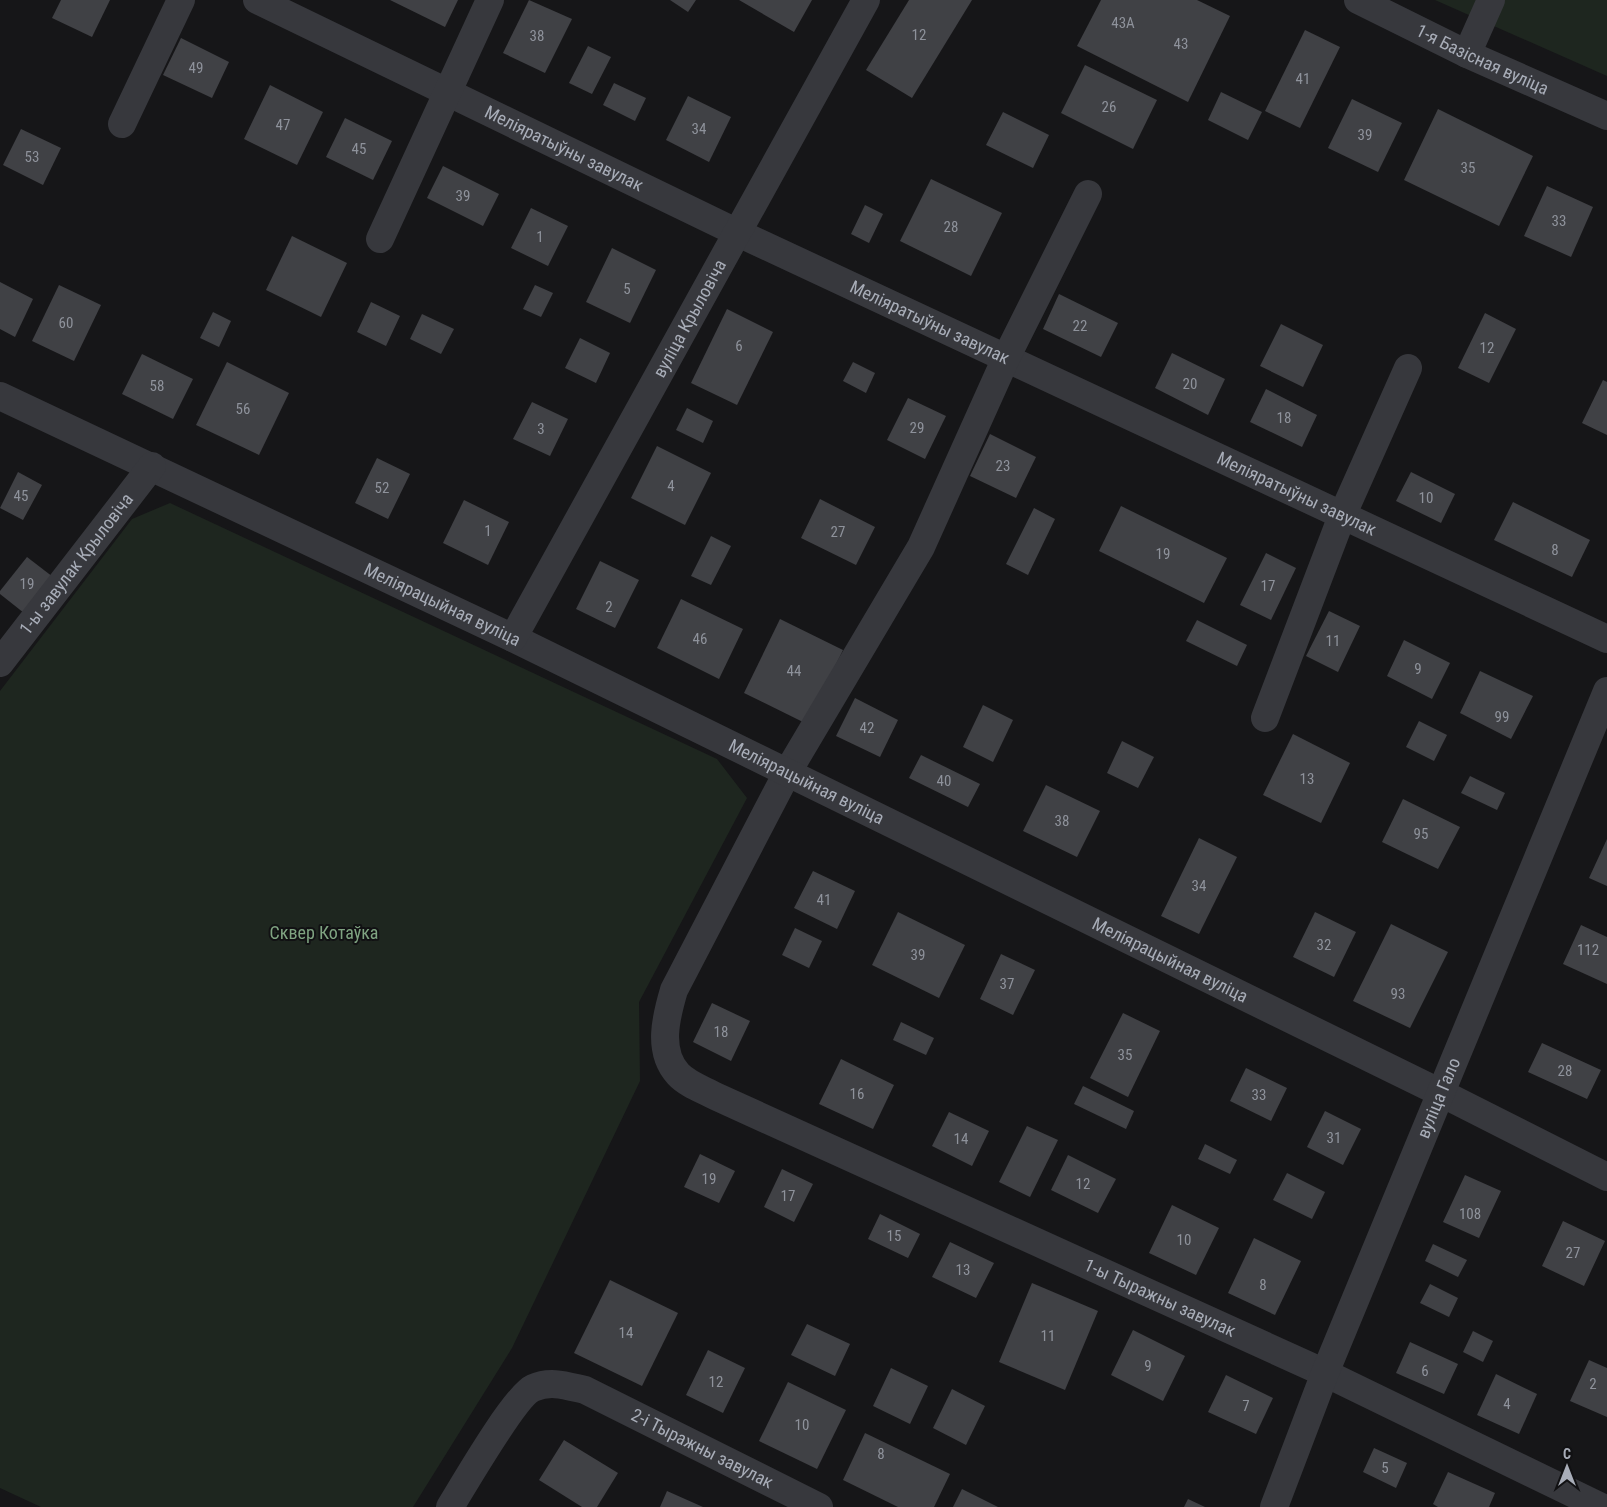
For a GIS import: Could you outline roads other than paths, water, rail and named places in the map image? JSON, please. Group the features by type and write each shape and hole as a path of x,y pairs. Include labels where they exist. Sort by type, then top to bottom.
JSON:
{"street":[{"path":"122,124 181,0"},
{"name":"Меліяратыўны завулак","path":"257,0 736,232 1607,639"},
{"path":"380,239 490,0"},
{"name":"вуліца Крыловіча","path":"514,638 736,232 866,0"},
{"name":"1-я Базісная вуліца","path":"1358,0 1467,54 1607,116"},
{"path":"1467,54 1490,0"},
{"name":"1-ы Тыражны завулак","path":"1088,194 1006,358 921,547 787,773 674,990 666,1017 665,1042 669,1062 679,1076 715,1096 1325,1373 1601,1507"},
{"path":"1265,718 1342,516 1408,368"},
{"name":"Меліярацыйная вуліца","path":"0,396 514,638 1441,1093 1607,1177"},
{"name":"1-ы завулак Крыловіча","path":"0,663 152,466"},
{"name":"вуліца Гало","path":"1274,1507 1325,1373 1607,690"},
{"name":"2-і Тыражны завулак","path":"450,1507 515,1405 532,1388 553,1382 585,1390 819,1507"}],"park label":[{"name":"Сквер Котаўка","path":"324,933"}]}
